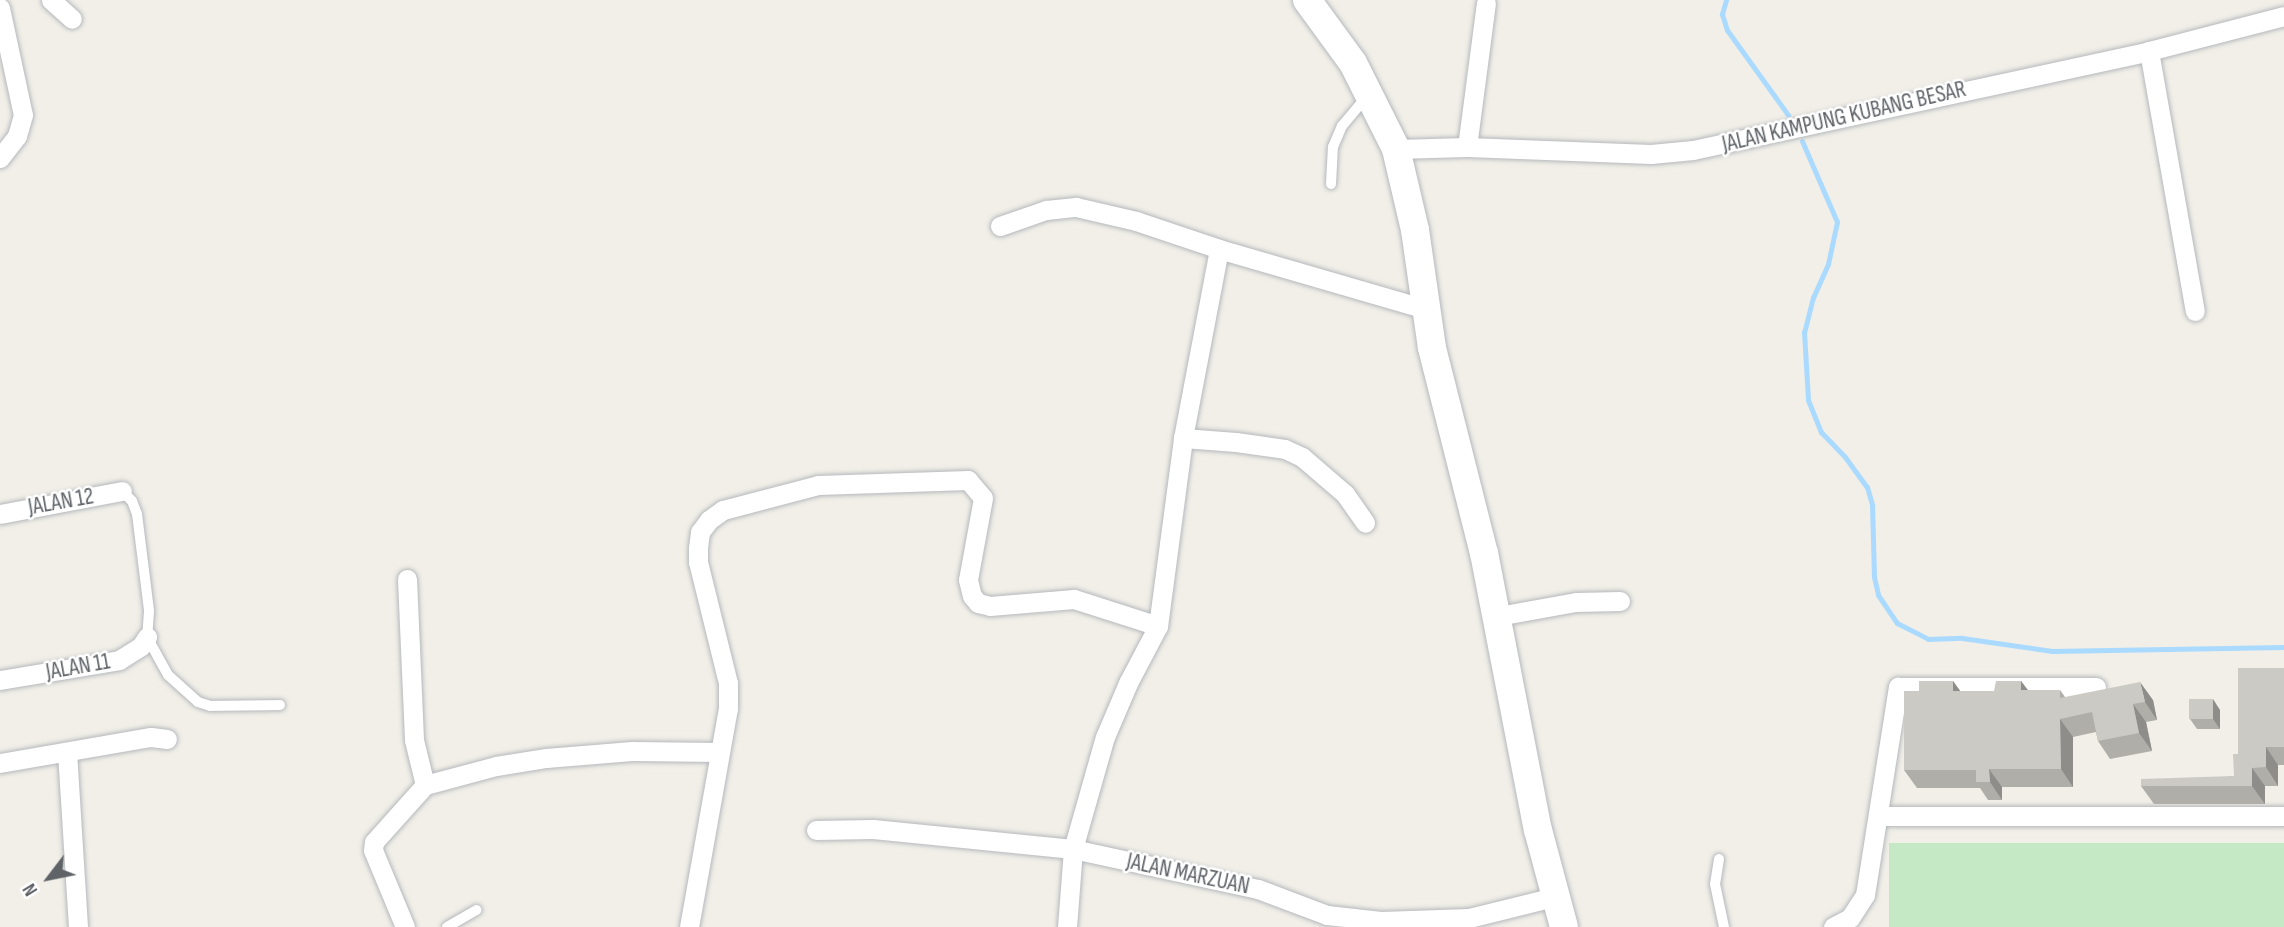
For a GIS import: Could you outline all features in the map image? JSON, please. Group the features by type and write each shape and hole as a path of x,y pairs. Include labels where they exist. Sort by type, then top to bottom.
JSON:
{"street":[{"path":"51,0 72,19"},
{"path":"1307,0 1340,43 1370,93 1396,149 1415,230 1425,309 1451,429 1498,616 1538,830 1564,927"},
{"path":"1467,147 1486,3"},
{"path":"0,8 23,115 17,136 0,158"},
{"name":"JALAN KAMPUNG KUBANG BESAR","path":"1396,149 1467,147 1651,154 1693,150 2149,51 2284,16"},
{"path":"2149,51 2195,311"},
{"path":"1000,226 1046,210 1076,207 1136,220 1219,249 1425,309"},
{"path":"1067,927 1073,849 1105,737 1128,683 1158,626 1183,439 1219,249"},
{"path":"1183,439 1236,442 1285,450 1302,457 1345,494 1365,523"},
{"path":"690,927 728,709 728,682 698,562 701,532 709,520 737,505 818,485 968,480 983,498 968,580 972,596 978,603 990,606 1074,599 1158,626"},
{"name":"JALAN 12","path":"0,513 122,491"},
{"path":"407,579 414,740 425,785"},
{"path":"1498,616 1576,602 1620,601"},
{"name":"JALAN 11","path":"0,680 119,660 141,646 147,637"},
{"path":"1833,927 1850,918 1865,895 1898,688 2096,687"},
{"path":"0,763 151,737 167,739"},
{"path":"405,927 373,850 374,842 425,785 496,766 546,758 632,751 720,752"},
{"path":"66,752 78,927"},
{"path":"1878,816 2284,816"},
{"name":"JALAN MARZUAN","path":"816,830 873,829 1073,849 1258,889 1327,915 1381,921 1469,918 1554,897"}],"lane":[{"path":"1331,184 1333,147 1342,126 1370,93"},
{"path":"122,491 132,501 137,514 149,611 147,637 167,674 198,702 221,708 280,705"},
{"path":"1719,859 1715,884 1724,927"},
{"path":"447,927 476,910"}],"green space":[{"path":"1889,843 2284,843 2284,927 1889,927"}],"building":[{"path":"2238,668 2284,668 2284,747 2266,747 2266,767 2252,768 2252,786 2141,786 2141,779 2234,776 2233,754 2238,754"},
{"path":"1919,681 1953,681 1953,691 1994,691 1996,681 2021,681 2021,690 2060,690 2060,698 2140,682 2145,702 2133,704 2139,733 2098,741 2092,712 2060,719 2061,769 1989,769 1990,782 1976,782 1976,770 1904,770 1904,691 1919,691"},
{"path":"2189,699 2213,699 2213,719 2189,719"}],"waterway":[{"path":"1726,0 1722,14 1727,30 1788,115"},
{"path":"1802,141 1837,222 1828,264 1813,297 1804,332 1808,400 1821,432 1845,457 1867,487 1872,505 1874,577 1878,595 1897,623 1928,639 1962,638 2052,651 2284,647"}]}
